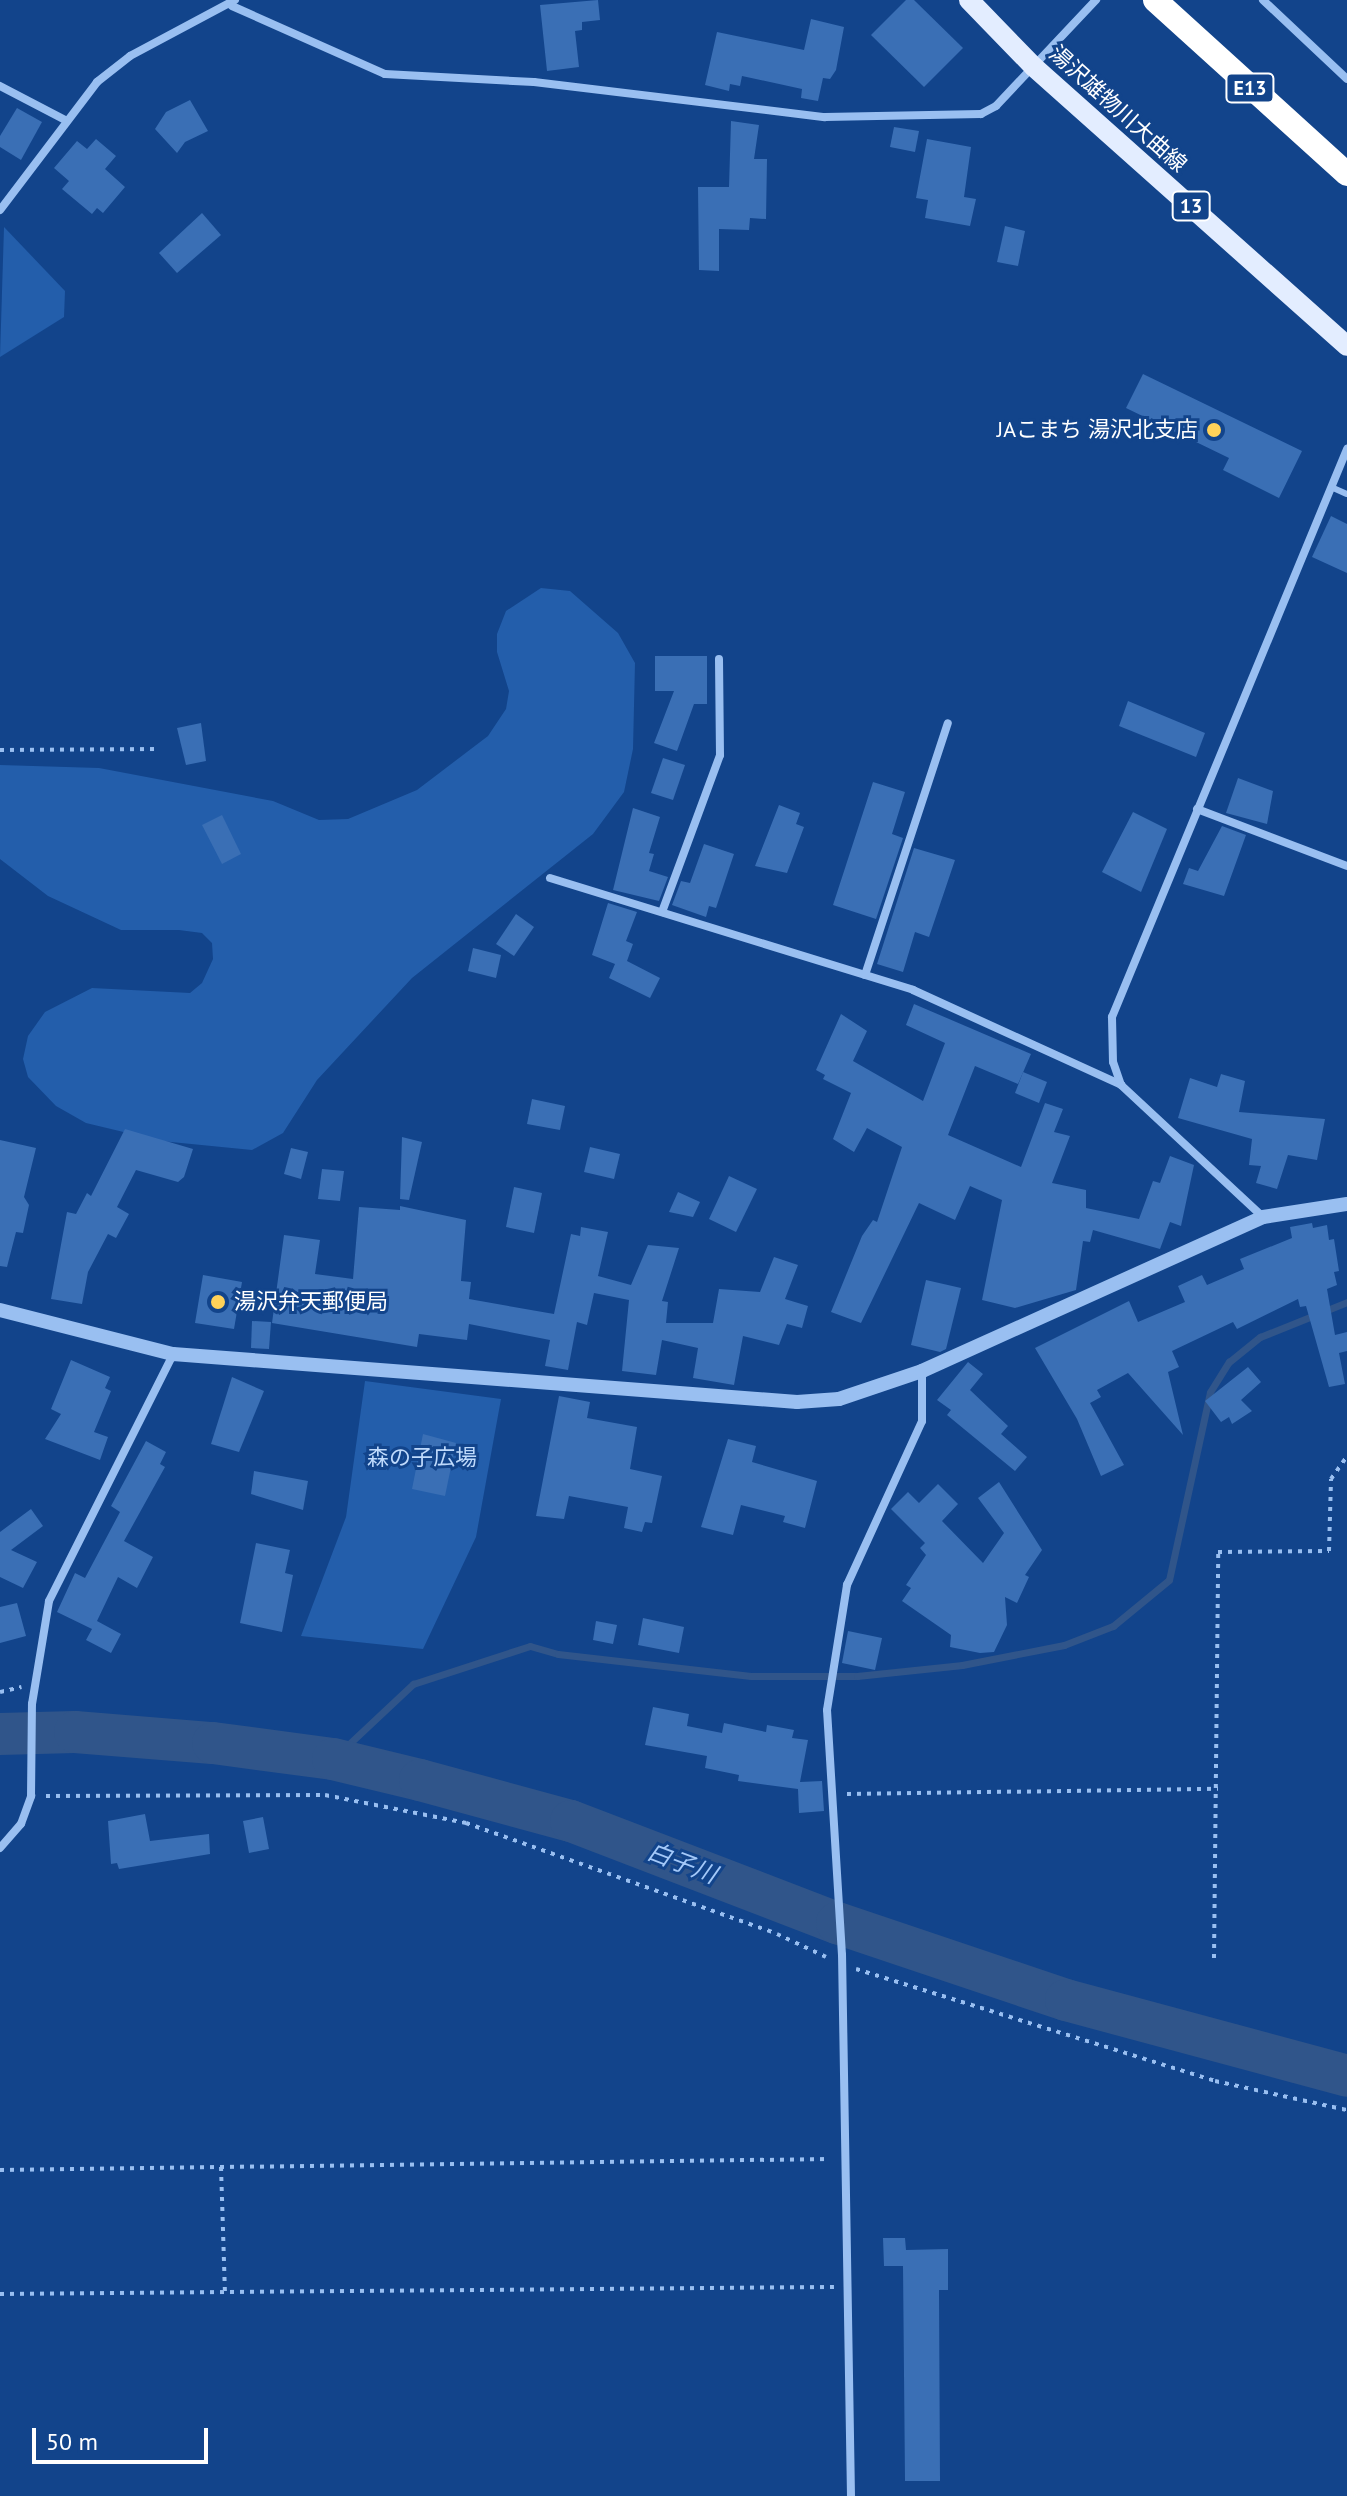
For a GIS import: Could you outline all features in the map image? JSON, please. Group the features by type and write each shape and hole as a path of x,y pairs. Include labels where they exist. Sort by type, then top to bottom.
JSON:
{"highway":[{"name":"E13","path":"1155,0 1347,174"}],"main road":[{"name":"湯沢雄物川大曲線","path":"969,0 1034,67 1347,346"}],"street":[{"path":"0,210 65,120 97,82 130,56 233,3 385,74 534,82 795,116 981,114 996,106 1096,0"},
{"path":"1263,0 1347,79"},
{"path":"0,86 65,120"},
{"path":"1121,1085 1113,1062 1112,1017 1347,449"},
{"path":"662,912 720,755 719,659"},
{"path":"865,975 948,723"},
{"path":"1197,809 1347,866"},
{"path":"550,878 913,990 1121,1085 1263,1217"},
{"path":"0,1310 173,1354 797,1402 839,1399 922,1371 1263,1217 1347,1204"},
{"path":"0,1848 21,1824 31,1796 32,1704 49,1601 62,1569 173,1354"},
{"path":"851,2496 842,1960 829,1689 831,1658 847,1585 922,1421 922,1371"}],"lane":[{"path":"1331,487 1347,494"}],"path":[{"path":"0,750 160,749"},
{"path":"1214,1958 1218,1552 1329,1551 1331,1479 1347,1456"},
{"path":"832,1794 1218,1789"},
{"path":"31,1796 325,1795 466,1823 842,1960 1215,2081 1347,2110"},
{"path":"0,2170 847,2159"},
{"path":"221,2167 225,2295"},
{"path":"0,2294 225,2295 847,2287"}],"green space":[{"path":"4,227 65,291 64,317 0,357"},
{"path":"541,588 570,591 618,633 635,663 633,749 624,792 593,834 412,978 317,1080 283,1133 252,1150 161,1141 86,1123 56,1106 28,1077 23,1059 28,1036 45,1012 92,988 190,993 202,983 213,959 212,943 202,933 121,930 48,896 0,859 0,765 99,768 273,801 319,820 348,819 417,790 488,736 506,709 509,691 497,652 497,634 506,611"},
{"name":"森の子広場","path":"365,1381 501,1399 476,1537 423,1649 301,1636 346,1517"}],"building":[{"path":"598,0 600,20 582,22 582,30 575,31 579,67 547,71 540,5"},
{"path":"906,0 914,0 963,48 924,87 871,35"},
{"path":"811,19 844,27 836,70 830,79 823,78 818,101 801,98 802,89 742,76 740,86 730,84 729,91 705,85 717,32 804,50"},
{"path":"190,100 208,131 185,142 177,153 155,129 166,112"},
{"path":"17,108 42,122 21,160 0,147 0,136"},
{"path":"731,121 759,125 754,159 767,159 766,219 750,218 749,230 719,229 719,271 699,270 698,187 729,187"},
{"path":"894,127 919,131 915,152 890,147"},
{"path":"96,139 116,156 105,169 125,187 103,213 97,208 92,214 62,189 69,181 54,168 77,141 87,149"},
{"path":"927,139 971,147 964,197 976,199 970,226 925,218 928,200 916,198"},
{"path":"202,213 221,235 177,273 159,253"},
{"path":"1005,226 1025,231 1018,266 997,262"},
{"name":"JAこまち 湯沢北支店","path":"1143,374 1302,451 1279,498 1223,470 1229,458 1126,408"},
{"path":"1331,516 1347,524 1347,573 1312,557"},
{"path":"655,656 707,656 707,704 694,704 677,751 654,743 674,691 655,691"},
{"path":"1128,701 1205,733 1196,757 1119,726"},
{"path":"201,723 206,761 186,765 177,728"},
{"path":"663,758 685,765 673,800 651,793"},
{"path":"1238,778 1273,791 1267,824 1226,813"},
{"path":"873,782 905,792 892,834 903,838 876,919 833,905"},
{"path":"779,805 800,813 796,824 804,827 787,873 755,866"},
{"path":"633,808 660,817 649,853 654,854 649,871 668,877 659,901 613,890"},
{"path":"1133,812 1167,829 1141,892 1102,872"},
{"path":"222,815 241,854 222,864 202,825"},
{"path":"1222,826 1246,835 1224,896 1183,884 1189,868 1198,871"},
{"path":"704,844 734,854 716,908 709,906 706,917 672,905 681,881 690,883"},
{"path":"914,848 955,860 929,937 915,932 903,972 877,964"},
{"path":"608,903 637,912 626,941 633,944 627,961 660,978 650,998 609,978 615,964 592,955"},
{"path":"516,914 534,927 514,956 496,944"},
{"path":"473,948 501,955 496,978 468,971"},
{"path":"914,1004 1031,1054 1018,1084 975,1066 948,1135 1021,1167 1045,1103 1063,1109 1054,1132 1070,1136 1052,1183 1086,1190 1086,1208 1139,1219 1153,1181 1160,1183 1170,1156 1194,1165 1181,1226 1170,1222 1160,1249 1093,1230 1090,1242 1083,1241 1076,1290 1015,1308 982,1300 1002,1200 970,1186 955,1220 919,1203 861,1323 831,1312 862,1236 873,1220 877,1222 902,1147 867,1128 854,1152 833,1139 851,1093 823,1079 825,1075 816,1070 841,1014 867,1031 853,1061 923,1101 945,1043 906,1025"},
{"path":"1023,1072 1047,1082 1039,1103 1015,1093"},
{"path":"1221,1074 1245,1081 1239,1112 1325,1119 1317,1160 1288,1155 1277,1189 1256,1183 1261,1166 1249,1165 1252,1139 1178,1118 1190,1078 1217,1087"},
{"path":"532,1099 565,1106 560,1130 527,1124"},
{"path":"125,1129 193,1149 184,1177 178,1182 136,1170 117,1207 129,1214 116,1238 108,1234 88,1272 82,1304 51,1299 67,1212 76,1214 87,1193 91,1196"},
{"path":"402,1137 422,1142 409,1200 400,1199"},
{"path":"0,1140 36,1148 24,1197 29,1205 23,1233 16,1232 7,1267 0,1266"},
{"path":"590,1147 620,1154 614,1179 584,1172"},
{"path":"291,1148 308,1152 301,1179 284,1174"},
{"path":"322,1169 344,1171 340,1201 318,1199"},
{"path":"729,1176 757,1189 736,1232 709,1219"},
{"path":"514,1187 542,1193 534,1233 506,1227"},
{"path":"678,1192 700,1202 693,1217 669,1212"},
{"path":"400,1206 466,1220 461,1281 471,1282 469,1299 554,1314 571,1234 580,1236 581,1227 608,1232 598,1276 631,1285 648,1245 679,1248 662,1301 668,1302 666,1323 713,1323 719,1289 760,1292 774,1257 798,1265 785,1299 808,1306 802,1328 787,1324 779,1345 743,1336 734,1385 693,1378 698,1348 662,1340 656,1375 622,1371 629,1300 594,1293 587,1325 577,1322 568,1370 545,1366 550,1340 469,1324 467,1340 419,1334 417,1347 272,1323 284,1235 320,1240 315,1274 353,1279 359,1207 400,1210"},
{"path":"1312,1223 1313,1228 1327,1225 1329,1240 1334,1239 1339,1271 1334,1272 1337,1285 1327,1289 1335,1335 1347,1332 1347,1351 1339,1353 1345,1384 1329,1387 1306,1306 1300,1307 1298,1299 1237,1329 1233,1322 1172,1351 1179,1367 1168,1372 1183,1435 1128,1373 1097,1390 1101,1397 1090,1403 1124,1465 1101,1476 1077,1419 1035,1348 1129,1301 1138,1322 1185,1302 1178,1286 1202,1275 1207,1285 1244,1269 1240,1259 1292,1238 1290,1227"},
{"path":"203,1275 242,1282 234,1329 195,1323"},
{"path":"926,1280 961,1288 946,1349 940,1352 911,1345"},
{"path":"252,1321 271,1322 269,1349 251,1348"},
{"path":"71,1360 110,1377 105,1388 111,1391 94,1432 108,1437 100,1460 45,1439 61,1414 51,1409"},
{"path":"968,1362 983,1374 970,1390 1008,1426 1001,1434 1027,1457 1015,1471 947,1415 951,1410 937,1400"},
{"path":"1248,1367 1261,1382 1241,1400 1252,1411 1232,1424 1229,1417 1221,1422 1205,1401"},
{"path":"232,1377 264,1391 239,1452 211,1444"},
{"path":"559,1396 590,1402 587,1418 637,1427 630,1469 662,1476 652,1523 645,1522 642,1532 624,1528 628,1507 569,1496 564,1519 536,1516"},
{"path":"423,1434 456,1443 445,1496 412,1489"},
{"path":"728,1439 756,1446 752,1462 817,1481 805,1528 783,1522 785,1516 741,1505 733,1535 701,1527"},
{"path":"146,1441 166,1452 160,1464 165,1467 124,1541 153,1557 137,1588 118,1577 97,1621 121,1634 111,1653 86,1640 92,1629 57,1612 75,1573 85,1578 120,1512 111,1506"},
{"path":"254,1471 308,1481 303,1510 251,1494"},
{"path":"999,1482 1042,1550 1025,1575 1029,1577 1017,1603 1005,1597 1007,1625 994,1652 980,1653 950,1647 951,1635 902,1601 911,1588 906,1585 926,1555 920,1548 925,1543 891,1509 908,1492 919,1503 938,1484 958,1504 942,1521 983,1563 1004,1533 978,1498"},
{"path":"31,1509 43,1526 11,1550 37,1562 23,1588 0,1577 0,1532"},
{"path":"256,1543 290,1550 285,1573 293,1575 282,1632 240,1623"},
{"path":"17,1603 26,1636 0,1643 0,1607"},
{"path":"643,1618 684,1627 679,1653 638,1645"},
{"path":"596,1621 617,1625 613,1644 593,1640"},
{"path":"848,1631 882,1638 875,1670 842,1663"},
{"path":"653,1707 689,1714 687,1726 722,1733 724,1723 766,1732 767,1725 794,1730 792,1738 808,1740 800,1782 822,1781 824,1811 799,1813 798,1789 738,1781 739,1775 705,1768 707,1756 645,1745"},
{"path":"145,1814 150,1841 209,1834 210,1854 119,1869 117,1863 111,1864 108,1821"},
{"path":"263,1817 269,1849 249,1853 243,1821"},
{"path":"883,2238 905,2238 906,2250 948,2249 948,2290 939,2290 940,2481 905,2481 903,2266 884,2266"}],"waterway":[{"path":"333,1759 413,1684 530,1646 558,1654 751,1676 857,1676 962,1665 1064,1645 1113,1626 1169,1580 1210,1392 1229,1362 1260,1337 1347,1302"},
{"name":"白子川","path":"0,1734 75,1732 213,1743 333,1759 420,1780 571,1821 837,1923 1066,2000 1347,2076"}],"place":[{"name":"JAこまち 湯沢北支店","path":"1214,430"},
{"name":"湯沢弁天郵便局","path":"218,1302"}]}
